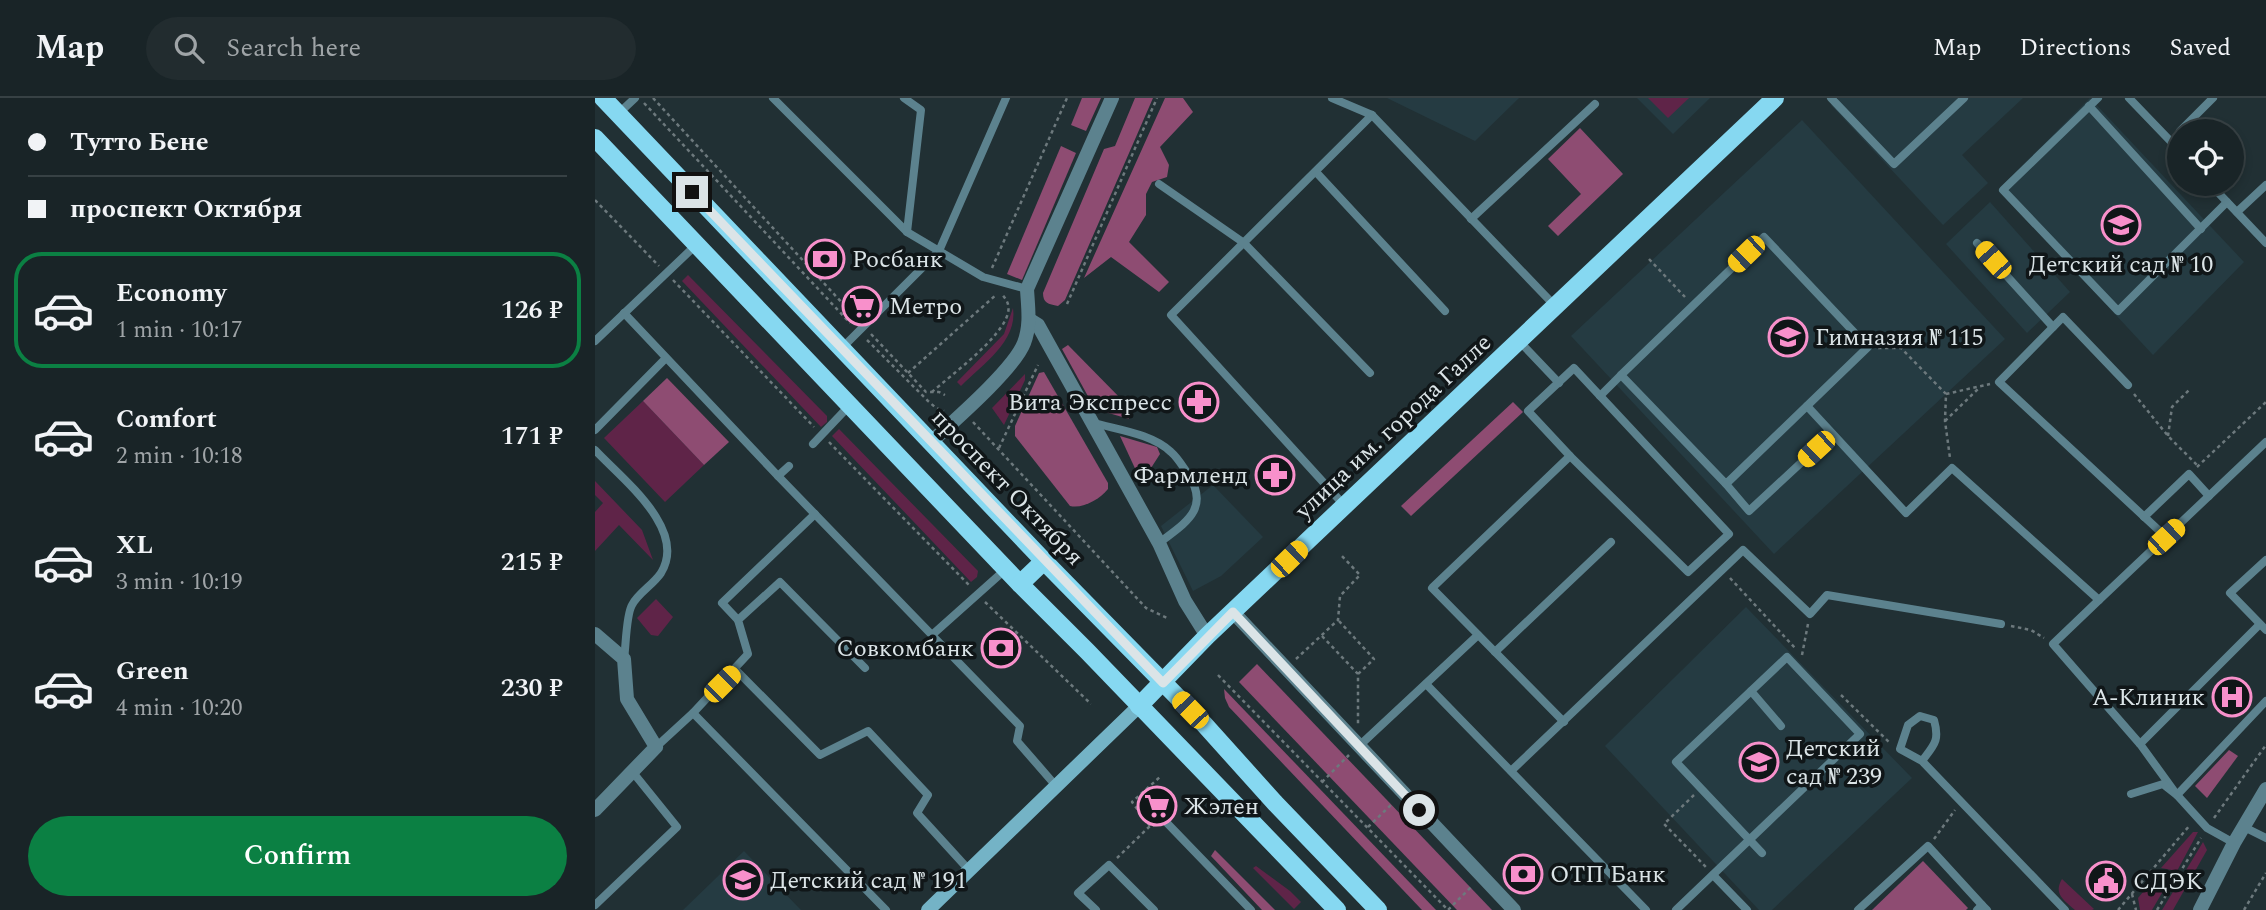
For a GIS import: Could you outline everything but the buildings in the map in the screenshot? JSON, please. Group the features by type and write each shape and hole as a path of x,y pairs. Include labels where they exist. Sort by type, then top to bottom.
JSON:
{"main road":[{"name":"проспект Октября","path":"603,98 1044,561 1204,724 1275,803 1378,910"},
{"name":"улица им. города Галле","path":"927,910 1163,683 1207,636 1775,98"},
{"path":"595,138 1020,584 1254,823 1328,907"},
{"path":"1020,584 1044,561"},
{"path":"1254,823 1275,803"}],"street":[{"path":"931,442 964,412 1015,358 1024,344 1030,320 1027,289 1112,98"},
{"path":"1030,320 1038,325 1159,543 1185,601 1207,636"},
{"path":"1233,612 1514,910"},
{"path":"595,634 624,659 627,699 656,747 595,810"},
{"path":"2200,910 2234,843 2266,789"}],"lane":[{"path":"618,114 637,98"},
{"path":"773,98 907,232 988,278 1027,289"},
{"path":"904,98 921,110 907,232"},
{"path":"842,348 939,251 1006,98"},
{"path":"1332,98 1372,115 1556,307"},
{"path":"1831,98 1894,164 1964,98"},
{"path":"2098,98 2003,190 2118,311 2227,202"},
{"path":"2129,98 2167,138"},
{"path":"2192,119 2213,98"},
{"path":"1471,219 1595,104"},
{"path":"2089,106 2201,229"},
{"path":"1344,505 1171,315 1372,115"},
{"path":"1316,172 1445,311"},
{"path":"1159,184 1244,243 1370,373"},
{"path":"2237,212 2266,185"},
{"path":"2221,196 2266,243"},
{"path":"1600,396 1763,237 1868,347 1726,485"},
{"path":"1977,243 2053,327"},
{"path":"595,341 696,245"},
{"path":"624,313 1020,726 1017,741 1056,786"},
{"path":"2128,386 2063,317 1999,382 2166,537"},
{"path":"1520,342 1559,383"},
{"path":"595,430 666,358"},
{"path":"1574,368 1729,534 1688,572 1528,411 1559,383 1574,368"},
{"path":"1621,375 1749,511 1832,434"},
{"path":"813,444 850,405"},
{"path":"1807,407 1906,513 1952,468 2099,600"},
{"path":"1091,422 1155,441 1172,452 1196,487 1198,498 1194,511 1182,526 1159,543"},
{"path":"2234,843 2207,828 2177,795 2140,744 2053,644 2266,442"},
{"path":"595,450 657,515 668,551 660,575 631,606 624,659"},
{"path":"1564,722 1432,588 1570,456"},
{"path":"778,476 789,466"},
{"path":"2144,517 2189,474 2209,496"},
{"path":"656,747 736,670 748,654 739,620 722,603 815,514"},
{"path":"1495,652 1611,542"},
{"path":"1511,771 1743,550 1810,614 1826,595 2001,624"},
{"path":"2140,744 2263,627 2230,593 2266,559"},
{"path":"932,635 1006,569"},
{"path":"739,620 780,582 865,668"},
{"path":"1359,746 1478,635"},
{"path":"1676,910 1713,875 1749,840 1860,734 1787,657 1676,762 1749,840 1762,853"},
{"path":"736,670 820,755 868,731 928,795 917,813 969,870"},
{"path":"1426,684 1646,910"},
{"path":"1751,691 1781,726"},
{"path":"2177,795 2266,701"},
{"path":"693,713 886,910"},
{"path":"1922,761 1935,744 1938,734 1934,720 1920,716 1908,725 1901,749 1922,761 2065,910"},
{"path":"595,905 677,827 631,770"},
{"path":"2131,794 2163,784 2177,795"},
{"path":"1167,823 1251,910"},
{"path":"2244,827 2266,838"},
{"path":"1858,910 1928,846 1982,908"},
{"path":"1096,910 1078,893 1109,864 1154,910"},
{"path":"1713,875 1747,910"}],"path":[{"path":"637,98 936,408 947,411"},
{"path":"653,98 861,329 926,392 945,395"},
{"path":"988,278 1067,98"},
{"path":"1067,304 1157,98"},
{"path":"595,200 978,594 1091,704"},
{"path":"1649,259 1693,305"},
{"path":"908,373 999,291 1008,303 1008,313 1003,323 978,352 930,393"},
{"path":"1868,347 1901,348 1946,394 1945,421 1952,468"},
{"path":"999,448 1038,365"},
{"path":"1946,394 1999,382"},
{"path":"2128,386 2168,436 2198,466"},
{"path":"1945,421 1980,387"},
{"path":"2168,436 2172,407 2189,390"},
{"path":"2189,474 2266,402"},
{"path":"964,412 1146,608 1167,618"},
{"path":"1286,668 1338,620 1340,596 1360,575 1340,554"},
{"path":"1722,570 1802,655 1810,614"},
{"path":"1338,620 1374,659 1358,674"},
{"path":"2001,624 2031,630 2053,644"},
{"path":"1322,636 1358,674 1359,746 1322,782"},
{"path":"1218,675 1448,910 1482,876"},
{"path":"1835,690 1889,743 1901,749"},
{"path":"1109,864 1150,826 1132,802 1161,776"},
{"path":"1701,788 1664,824 1713,875"},
{"path":"1368,827 1404,793"},
{"path":"1937,836 1952,813"},
{"path":"2118,910 2197,817"},
{"path":"2150,873 2176,878"},
{"path":"2244,910 2266,873"},
{"path":"2132,894 2136,910"}],"shaded area":[{"path":"1082,98 1101,98 1086,131 1071,125"},
{"path":"1135,98 1153,98 1065,300 1058,306 1049,304 1043,293 1104,149 1115,146"},
{"path":"1165,98 1183,98 1193,112 1160,147 1169,165 1167,177 1152,182 1146,194 1146,215 1129,242 1169,282 1159,292 1111,257 1084,278"},
{"path":"1387,98 1519,98 1475,141"},
{"path":"1637,98 1710,98 1673,134"},
{"path":"1648,98 1689,98 1668,118"},
{"path":"1838,98 2023,98 1962,155 1988,183 1943,225 1831,105"},
{"name":"Детский сад № 10","path":"2090,98 2167,180 2167,196 2182,196 2244,262 2153,355 1999,189"},
{"name":"Гимназия № 115","path":"1802,120 2005,339 1774,554 1571,336"},
{"path":"1580,128 1623,174 1558,236 1548,226 1581,194 1548,159"},
{"path":"1061,146 1076,153 1022,280 1007,274"},
{"path":"1990,202 2070,292 2027,333 1946,244"},
{"path":"688,275 827,416 827,422 821,427 682,281"},
{"path":"1013,308 1013,320 1004,342 961,386 957,382 1004,334"},
{"path":"1068,345 1126,404 1129,419 1095,409 1062,349"},
{"path":"1044,372 1108,483 1105,493 1086,505 1070,506 1015,436 1015,426 1039,373"},
{"path":"1025,374 1025,380 1004,425 992,408"},
{"path":"667,378 729,442 704,465 643,401"},
{"path":"643,401 704,465 665,502 604,438"},
{"path":"1513,402 1523,412 1411,516 1401,506"},
{"path":"839,429 978,571 977,577 971,582 832,436"},
{"path":"1120,436 1157,447 1160,454 1151,468 1139,477"},
{"path":"595,481 642,530 653,560 619,525 595,551 595,512 603,503 595,495"},
{"path":"1213,485 1263,537 1221,576 1193,591 1161,526"},
{"path":"656,599 673,617 658,636 651,635 637,618"},
{"name":"Детский сад № 239","path":"1746,607 1912,778 1772,910 1759,910 1605,746"},
{"path":"1257,664 1492,910 1457,910 1239,682"},
{"path":"1224,689 1436,910 1422,910 1229,707"},
{"path":"2229,750 2238,756 2207,798 2195,786"},
{"path":"2193,832 2198,832 2177,871 2161,868"},
{"path":"2203,842 2207,850 2173,910 2162,910"},
{"path":"1215,850 1275,910 1262,910 1211,856"},
{"name":"Детский сад № 191","path":"744,851 801,910 683,910"},
{"path":"1923,861 1968,908 1966,910 1872,910"},
{"path":"1256,866 1301,902 1294,909 1253,868"},
{"path":"2062,879 2094,909 2075,910 2067,903 2059,893"},
{"path":"2154,879 2169,881 2152,910 2140,910 2138,898"}],"place":[{"name":"Детский сад № 10","path":"2121,225"},
{"name":"Росбанк","path":"825,259"},
{"name":"Метро","path":"862,306"},
{"name":"Гимназия № 115","path":"1788,337"},
{"name":"Вита Экспресс","path":"1199,402"},
{"name":"Фармленд","path":"1275,475"},
{"name":"Совкомбанк","path":"1001,648"},
{"name":"А-Клиник","path":"2232,697"},
{"name":"Детский сад № 239","path":"1759,762"},
{"name":"Жэлен","path":"1157,806"},
{"name":"ОТП Банк","path":"1523,874"},
{"name":"Детский сад № 191","path":"743,880"},
{"name":"СДЭК","path":"2106,881"}],"route":[{"path":"692,192 1163,683 1233,612 1419,810"}]}
